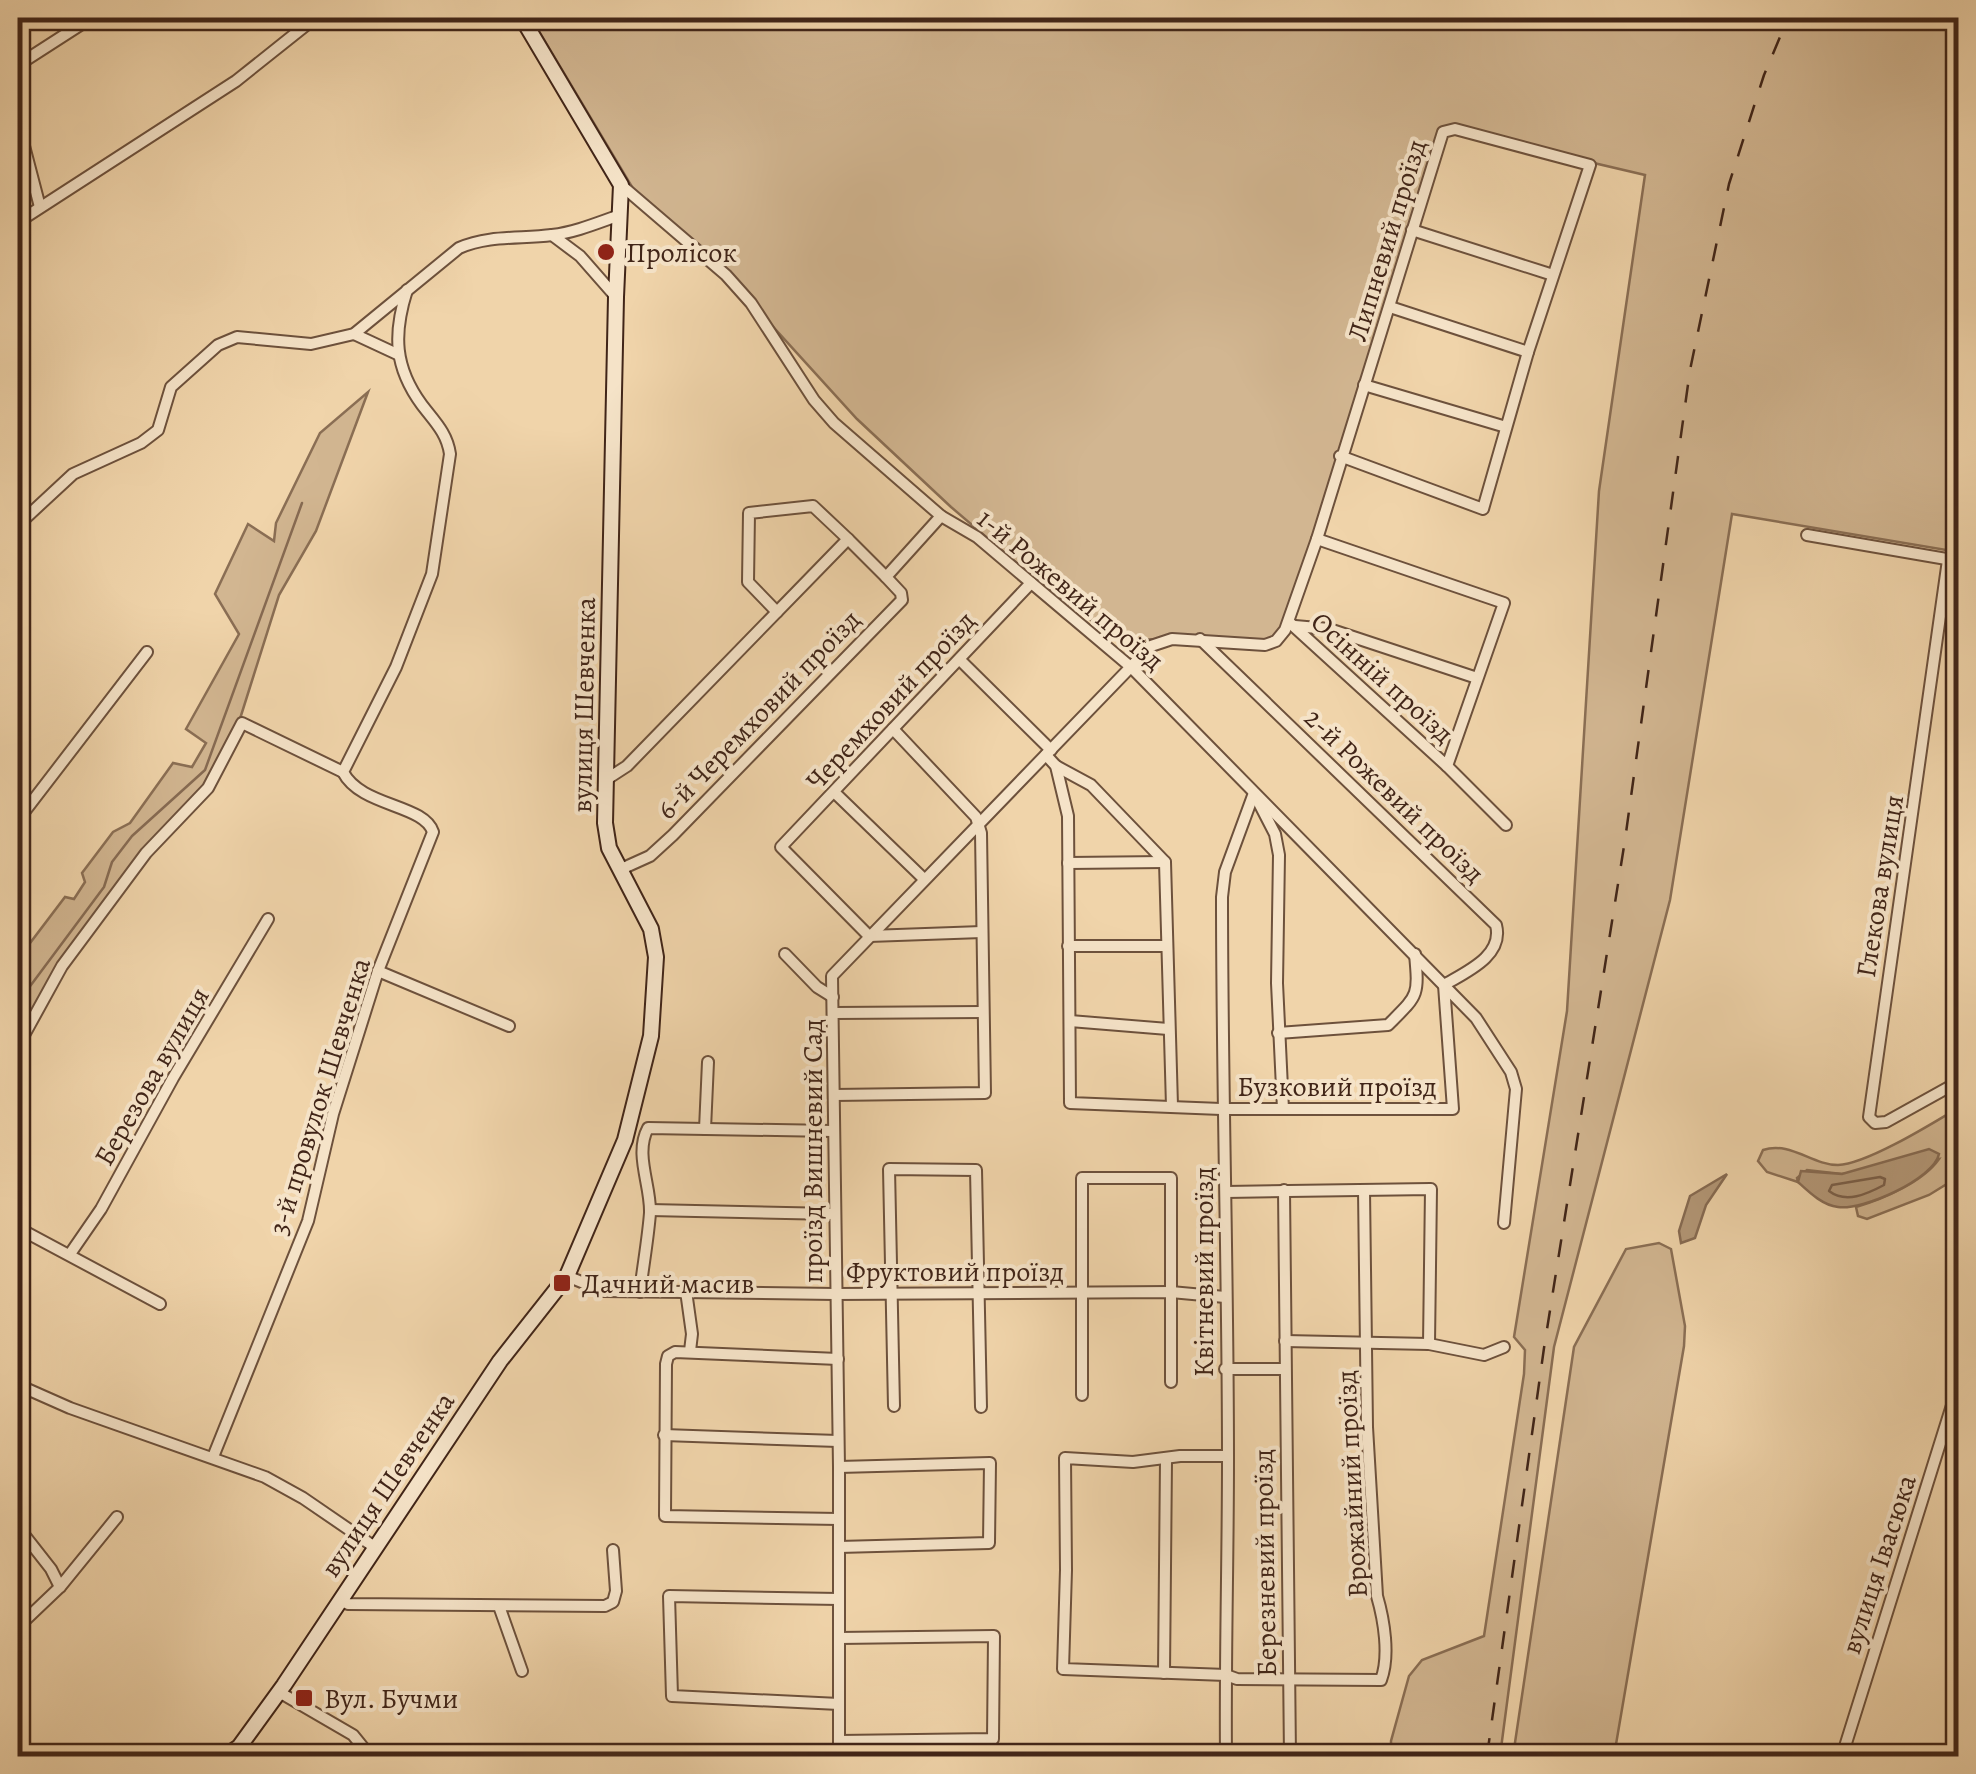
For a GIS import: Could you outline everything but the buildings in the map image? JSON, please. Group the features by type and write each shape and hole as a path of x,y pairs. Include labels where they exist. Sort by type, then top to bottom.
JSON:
{"street":[{"path":"18,65 91,18"},
{"path":"18,222 236,81 315,18"},
{"name":"1-й Рожевий проїзд","path":"522,18 622,185 726,275 752,303 824,413 940,516 978,537 1132,668 1476,1018 1514,1080 1515,1123 1504,1223"},
{"path":"18,123 40,207"},
{"name":"Липневий проїзд","path":"1291,624 1340,456 1443,132 1449,129 1590,165 1528,352 1483,509 1340,456"},
{"name":"вулиця Шевченка","path":"226,1756 239,1748 280,1692 500,1361 567,1276 625,1140 651,1036 656,957 651,929 609,848 606,823 616,296 622,185"},
{"path":"18,524 74,474 141,443 158,430 170,386 218,346 237,337 310,344 354,334 435,264 467,244 552,235 620,215"},
{"path":"580,256 582,229"},
{"path":"1412,230 1553,275"},
{"path":"552,235 580,256 616,296"},
{"path":"18,1046 62,966 146,852 208,788 242,723 342,772 396,667 432,574 450,454 448,439 419,401 397,354 400,314 407,290"},
{"path":"1390,307 1528,352"},
{"path":"354,334 397,354"},
{"path":"1364,385 1506,427"},
{"path":"777,612 748,582 749,513 814,506 886,577 940,516"},
{"path":"1806,535 1954,561"},
{"name":"Осінній проїзд","path":"1317,538 1504,603 1447,766"},
{"name":"6-й Черемховий проїзд","path":"607,780 627,766 848,540"},
{"name":"Глекова вулиця","path":"1954,561 1868,1117 1886,1122 1958,1082"},
{"name":"6-й Черемховий проїзд","path":"619,870 650,856 902,600 901,593 886,577"},
{"name":"Черемховий проїзд","path":"869,936 781,847 1031,583"},
{"path":"1132,668 1158,642 1199,639 1269,644 1291,624 1329,629 1477,678"},
{"name":"Осінній проїзд","path":"1291,624 1506,825"},
{"name":"2-й Рожевий проїзд","path":"1199,639 1496,925 1498,938 1489,954 1444,986"},
{"path":"18,820 148,652"},
{"path":"960,660 1056,766 1068,816 1070,1021 1168,1029"},
{"name":"проїзд Вишневий Сад","path":"838,1756 839,1467 832,976 1132,668"},
{"path":"834,1095 984,1093 978,824 892,729"},
{"path":"1056,766 1090,784 1164,862 1172,1106"},
{"name":"3-й провулок Шевченка","path":"213,1457 308,1220 333,1114 378,971 433,832 425,820 356,790 342,772"},
{"path":"834,792 924,879"},
{"path":"1254,793 1275,834 1278,855 1282,1109"},
{"name":"Квітневий проїзд","path":"1226,1755 1228,1456 1222,898 1225,872 1254,793"},
{"path":"1068,862 1164,862"},
{"name":"Березова вулиця","path":"70,1254 101,1209 173,1078 268,920"},
{"path":"869,936 982,932"},
{"path":"1068,946 1168,946"},
{"path":"784,954 833,997"},
{"path":"1278,1033 1388,1025 1413,1000 1418,989 1414,954"},
{"path":"378,971 509,1026"},
{"name":"Бузковий проїзд","path":"1070,1021 1070,1103 1222,1109 1453,1109 1444,986"},
{"path":"834,1014 983,1012"},
{"path":"705,1129 708,1062"},
{"path":"640,1292 650,1210 642,1138 648,1128 833,1131"},
{"path":"894,1406 889,1169 976,1170 981,1407"},
{"path":"1082,1395 1082,1178 1171,1178 1172,1382"},
{"path":"1226,1192 1430,1189 1429,1344"},
{"name":"Березневий проїзд","path":"1284,1190 1290,1756"},
{"name":"Врожайний проїзд","path":"1288,1679 1375,1682 1382,1680 1385,1670 1367,1428 1364,1190"},
{"path":"650,1210 834,1214"},
{"path":"18,1228 160,1304"},
{"name":"Фруктовий проїзд","path":"567,1276 602,1291 1172,1292 1225,1297"},
{"path":"686,1291 692,1334 690,1351"},
{"path":"1285,1341 1429,1344 1484,1356 1504,1348"},
{"path":"838,1359 690,1351 668,1356 664,1435 665,1516 839,1518"},
{"path":"1225,1370 1284,1369"},
{"path":"18,1385 120,1426 264,1476 376,1548"},
{"name":"вулиця Івасюка","path":"1842,1756 1958,1386"},
{"path":"664,1435 838,1441"},
{"path":"1228,1456 1132,1462 1065,1458 1063,1669 1288,1679"},
{"path":"1164,1673 1166,1460"},
{"path":"839,1467 990,1463 989,1544 839,1547"},
{"path":"18,1627 60,1587 117,1517"},
{"path":"18,1527 60,1587"},
{"path":"340,1600 348,1604 605,1606 613,1602 616,1592 613,1550"},
{"path":"838,1704 672,1696 669,1596 839,1599"},
{"path":"499,1606 522,1672"},
{"path":"838,1740 993,1739 994,1671 994,1636 839,1638"},
{"path":"280,1692 353,1735 370,1756"},
{"path":"1073,1753 1226,1755"}],"shaded area":[{"path":"531,18 1958,18 1958,552 1732,514 1670,900 1554,1347 1500,1756 1391,1756 1391,1741 1409,1676 1422,1660 1484,1636 1524,1374 1525,1350 1514,1337 1567,1011 1599,491 1645,175 1449,129 1317,539 1276,641 1122,639 1109,634 1032,576 951,507 857,419 726,275 641,202"},
{"path":"368,392 316,531 279,595 239,722 207,787 144,851 18,1040 25,985 18,979 18,959 65,897 74,899 85,882 82,873 113,832 130,823 173,763 192,767 206,743 186,729 239,634 215,594 248,524 274,541 276,523 320,433"},
{"path":"1958,1108 1958,1177 1929,1195 1867,1219 1858,1216 1856,1207 1913,1182 1939,1159 1842,1174 1807,1170 1797,1178 1798,1182 1767,1172 1758,1161 1763,1150 1773,1148 1828,1164 1850,1163 1900,1142"},
{"path":"1659,1243 1671,1249 1685,1326 1684,1346 1614,1756 1513,1756 1574,1347 1626,1249"}],"water":[{"path":"1929,1149 1939,1154 1924,1173 1896,1191 1863,1204 1832,1206 1798,1182 1801,1171 1842,1174"},
{"path":"1727,1174 1706,1205 1695,1238 1681,1243 1679,1231 1690,1196"}],"waterway":[{"path":"25,993 104,887 112,862 132,836 205,770 302,503"}],"railway":[{"path":"1487,1756 1544,1348 1625,840 1690,370 1729,184 1764,75 1788,18"}],"place":[{"name":"Пролісок","path":"606,252"},
{"name":"Дачний масив","path":"562,1283"},
{"name":"Вул. Бучми","path":"304,1698"}]}
